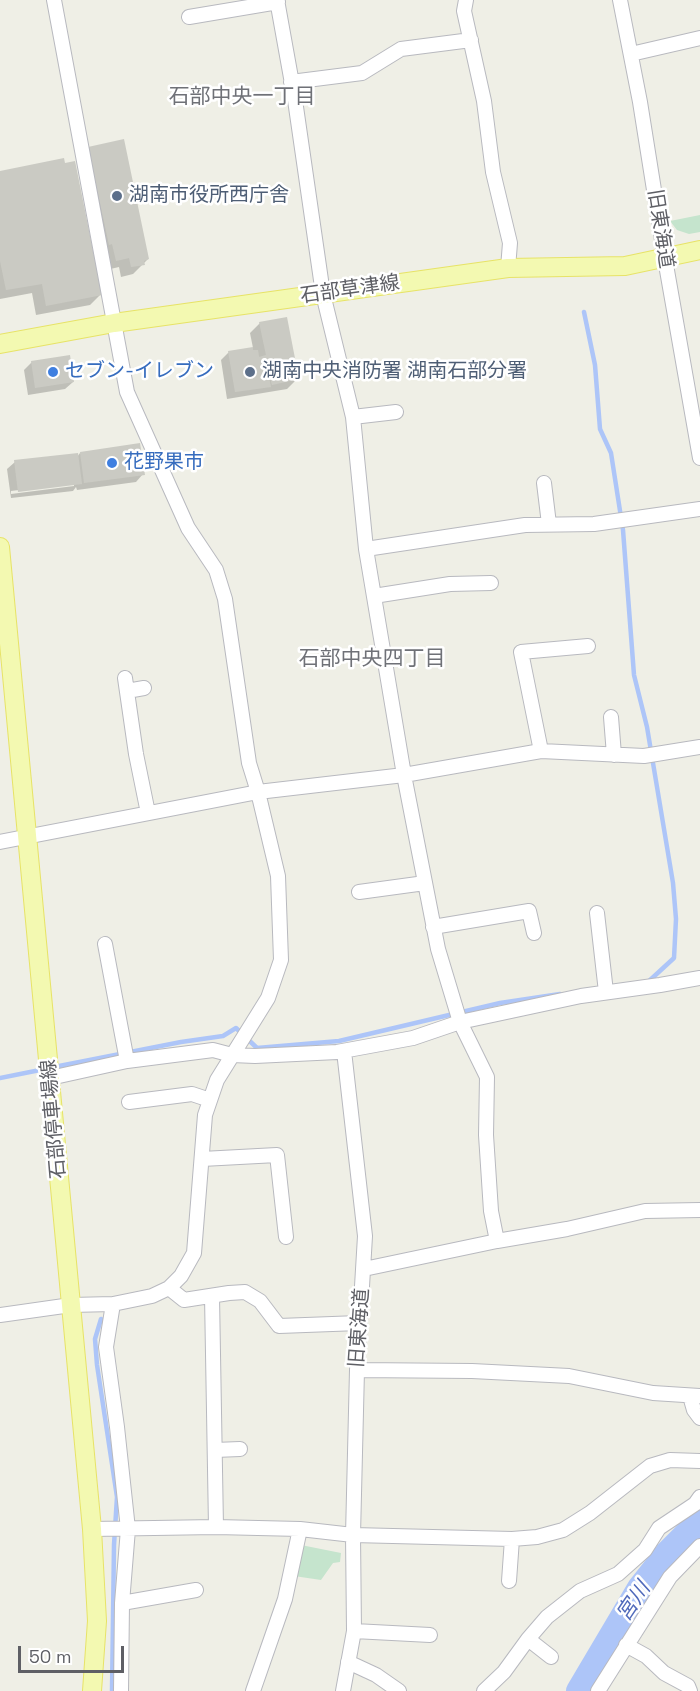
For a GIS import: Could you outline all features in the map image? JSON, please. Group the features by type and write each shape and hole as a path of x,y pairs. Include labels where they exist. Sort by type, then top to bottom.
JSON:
{"main road":[{"name":"石部草津線","path":"0,344 114,323 508,268 625,266 700,250"},
{"name":"石部停車場線","path":"0,547 92,1529 97,1621 92,1691"}],"street":[{"path":"0,1315 70,1305 113,1304 152,1296 169,1288 181,1276 194,1253 205,1115 217,1080 268,998 281,960 278,876 249,763 225,599 216,570 188,528 128,392 54,0"},
{"path":"466,0 465,11 484,101 494,172 510,243 508,268"},
{"name":"旧東海道","path":"620,0 640,102 700,458"},
{"path":"189,17 277,1 323,294 353,417 366,549 404,775 433,927 460,1022 487,1077 486,1135 491,1211 496,1241"},
{"path":"631,54 700,38"},
{"path":"291,82 362,73 401,48 471,40"},
{"path":"353,417 396,412"},
{"path":"544,483 549,524"},
{"path":"366,549 525,525 594,524 700,509"},
{"path":"374,596 450,584 491,583"},
{"path":"541,751 521,651 588,646"},
{"path":"144,688 126,685 136,754 148,813"},
{"path":"611,717 614,755"},
{"path":"0,842 258,792 404,775 541,751 644,756 700,747"},
{"path":"359,892 425,883"},
{"path":"433,927 529,911 534,933"},
{"path":"597,913 606,992"},
{"path":"105,944 127,1061"},
{"path":"50,1078 127,1061 213,1050 232,1055 255,1056 344,1051 413,1038 460,1022 581,996 700,978"},
{"path":"344,1051 365,1236 364,1269"},
{"path":"129,1102 192,1094 210,1100"},
{"path":"202,1159 277,1155 286,1237"},
{"name":"旧東海道","path":"343,1691 354,1630 353,1534 357,1370 364,1269 496,1241 567,1229 645,1211 700,1210"},
{"path":"169,1288 184,1300 245,1292 260,1301 279,1326 359,1323"},
{"path":"213,1296 216,1527"},
{"path":"113,1304 106,1347 128,1529 122,1603 121,1691"},
{"path":"357,1370 472,1371 569,1376 653,1393 695,1396 694,1410 700,1418"},
{"path":"215,1450 240,1449"},
{"path":"92,1529 216,1527 512,1539 537,1537 564,1530 590,1513 650,1466 669,1460 700,1461"},
{"path":"483,1691 504,1672 528,1638 547,1617 580,1591 618,1574 645,1550 658,1527 695,1504 700,1497"},
{"path":"253,1691 285,1599 300,1529"},
{"path":"508,1581 512,1539"},
{"path":"609,1691 630,1647 670,1577 700,1546"},
{"path":"122,1603 196,1590"},
{"path":"354,1630 430,1635"},
{"path":"528,1638 551,1657"},
{"path":"598,1691 630,1647"},
{"path":"630,1647 646,1656 664,1673 688,1686 690,1691"},
{"path":"348,1662 376,1675 399,1691"}],"green space":[{"path":"700,215 700,232 689,234 677,230 670,221"},
{"path":"301,1545 341,1553 340,1562 333,1563 321,1580 294,1576"}],"building":[{"name":"湖南市役所西庁舎","path":"124,139 149,259 144,261 145,265 131,267 129,258 116,261 112,244 109,245 88,147"},
{"path":"64,158 65,163 75,161 102,295 46,306 42,284 6,290 0,261 0,171"},
{"path":"287,317 299,379 272,385 267,367 271,387 235,392 228,351 253,347 253,350 258,350 259,357 266,355 259,322"},
{"name":"セブン-イレブン","path":"70,355 74,382 35,388 31,361"},
{"name":"花野果市","path":"140,443 145,475 84,483 80,452"},
{"path":"78,453 82,484 18,492 14,460"}],"waterway":[{"path":"584,312 595,365 600,429 611,453 623,530 634,675 647,727 673,883 676,919 674,958 646,982"},
{"path":"54,1067 223,1036 236,1028 257,1048 339,1041 500,1003 560,994"},
{"path":"0,1078 45,1069"},
{"path":"101,1319 95,1339 97,1365 117,1497 112,1691"},
{"name":"宮川","path":"579,1691 640,1588 667,1554 700,1521"}],"place":[{"name":"湖南市役所西庁舎","path":"117,196"},
{"name":"セブン-イレブン","path":"53,372"},
{"name":"湖南中央消防署 湖南石部分署","path":"250,372"},
{"name":"花野果市","path":"112,463"}],"district":[{"name":"石部中央一丁目","path":"242,97"},
{"name":"石部中央四丁目","path":"372,659"}]}
